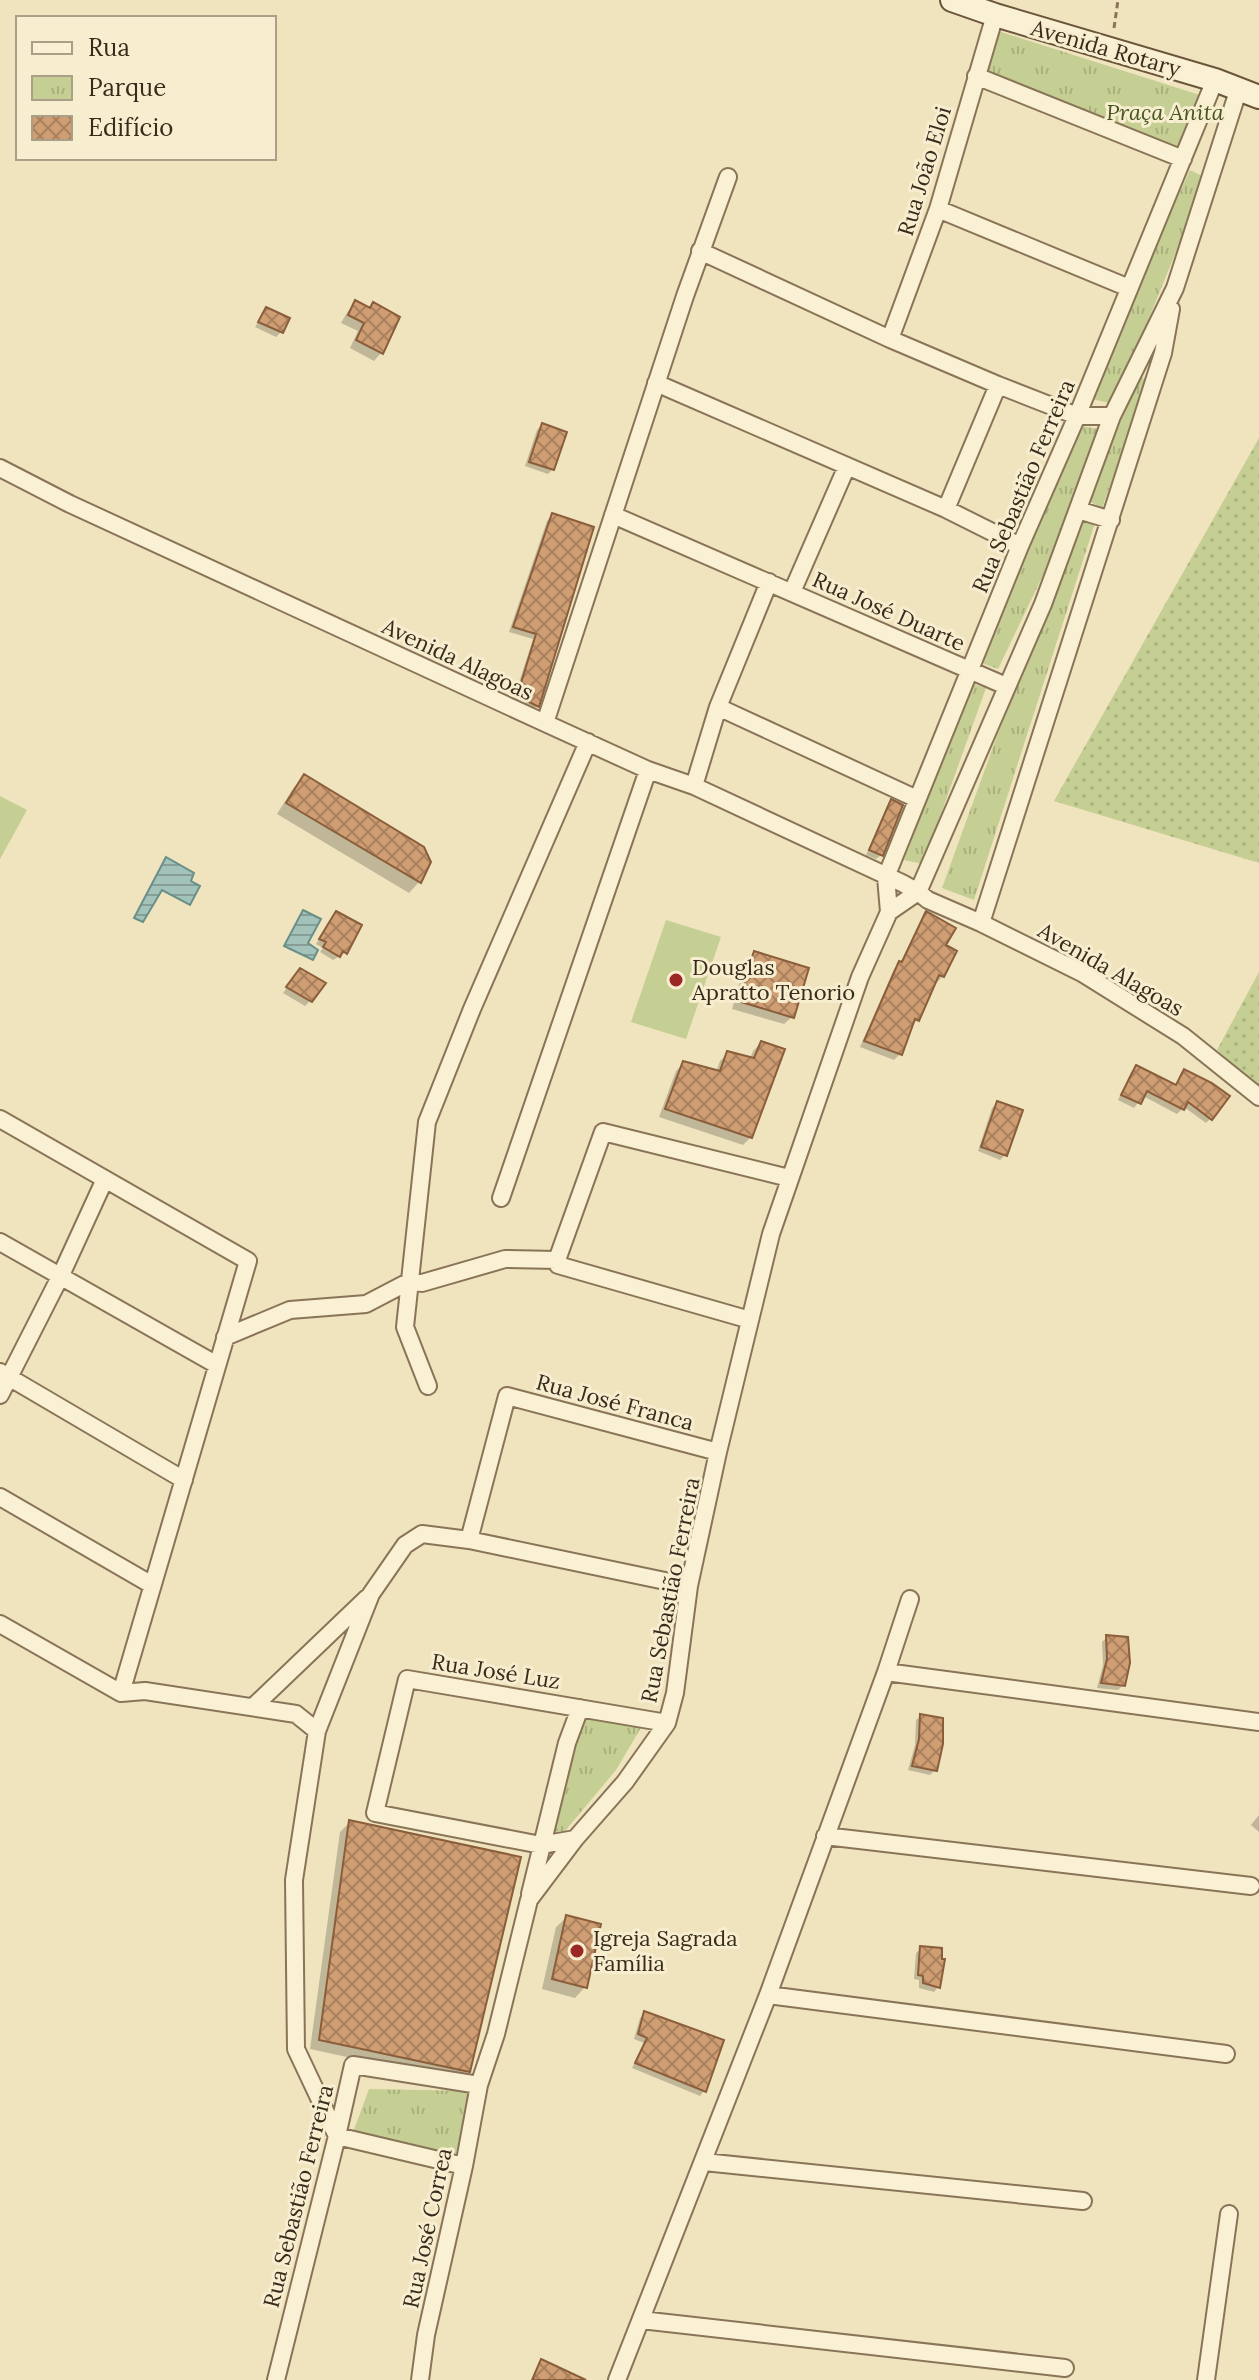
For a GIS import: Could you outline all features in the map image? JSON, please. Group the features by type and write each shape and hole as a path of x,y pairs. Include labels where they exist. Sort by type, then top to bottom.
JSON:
{"main road":[{"name":"Avenida Rotary","path":"952,0 1249,93"}],"street":[{"name":"Rua João Eloi","path":"890,339 938,209 995,15"},
{"path":"976,76 1183,159"},
{"name":"Rua Sebastião Ferreira","path":"276,2380 353,2065 479,2085 496,2034 529,1900 575,1839 625,1782 667,1723 675,1693 689,1586 718,1452 771,1234 789,1178 860,977 889,912 894,880 917,799 1215,80"},
{"path":"889,912 923,896 1006,686 1043,604 1112,416 1175,288 1249,93"},
{"path":"545,723 700,251 728,177"},
{"path":"938,209 1129,288"},
{"path":"700,251 998,385 1077,416 1112,416"},
{"path":"981,923 1163,353 1175,288"},
{"path":"656,383 946,509 1020,546"},
{"path":"946,509 998,385"},
{"path":"792,592 847,466"},
{"name":"Avenida Alagoas","path":"0,468 70,504 545,723 648,770 694,786 1082,973 1183,1036 1259,1097"},
{"path":"1078,510 1111,520"},
{"name":"Rua José Duarte","path":"613,515 1006,686"},
{"path":"694,786 718,707 769,582"},
{"path":"718,707 917,799"},
{"path":"428,1386 405,1327 427,1122 472,1009 588,742"},
{"path":"501,1198 648,770"},
{"path":"0,1119 248,1261 121,1693"},
{"path":"557,1262 603,1132 789,1178"},
{"path":"0,1395 5,1375 61,1275 105,1179"},
{"path":"0,1242 217,1365"},
{"path":"225,1337 290,1310 366,1304 410,1281 422,1283 505,1259 557,1262 750,1320"},
{"path":"5,1375 184,1480"},
{"name":"Rua José Franca","path":"469,1540 507,1396 718,1452"},
{"path":"0,1497 152,1585"},
{"path":"253,1707 371,1594 405,1545 422,1534 469,1540 689,1586"},
{"path":"371,1594 317,1731 294,1880 296,2049 337,2136 464,2166"},
{"path":"617,2380 768,1995 910,1599"},
{"path":"0,1624 121,1693 145,1691 296,1714 317,1731"},
{"path":"886,1672 1259,1722"},
{"name":"Rua José Luz","path":"541,1845 375,1813 407,1679 667,1723"},
{"path":"529,1900 567,1743 580,1708"},
{"path":"825,1836 1251,1886"},
{"path":"541,1845 575,1839"},
{"path":"768,1995 1226,2054"},
{"name":"Rua José Correa","path":"420,2380 426,2335 479,2085"},
{"path":"704,2162 1083,2201"},
{"path":"1206,2380 1229,2214"},
{"path":"641,2320 1065,2368"}],"path":[{"path":"1111,50 1118,0"}],"green space":[{"name":"Praça Anita","path":"998,31 1203,96 1184,149 987,72"},
{"path":"1190,170 1206,178 1114,404 1092,399 1141,277"},
{"path":"1139,376 1148,381 1102,508 1089,501"},
{"path":"1082,426 1098,429 1058,544 998,669 979,662"},
{"path":"1259,438 1259,863 1054,801"},
{"path":"1085,519 1095,523 974,900 942,888 997,736"},
{"path":"969,683 986,688 923,864 904,860"},
{"path":"0,796 27,810 0,859"},
{"name":"Douglas Apratto Tenorio","path":"666,920 721,937 686,1039 631,1022"},
{"path":"1259,972 1259,1088 1217,1050"},
{"path":"588,1715 642,1726 616,1770 565,1831 551,1832 582,1719"},
{"path":"369,2089 471,2091 455,2158 352,2135"}],"water":[{"path":"166,857 194,873 191,881 200,886 190,905 162,890 143,922 134,918"},
{"path":"303,910 321,919 308,943 318,950 313,960 284,946"}],"building":[{"path":"355,300 370,308 373,302 400,317 383,354 356,340 364,323 348,315"},
{"path":"266,307 290,318 283,333 258,322"},
{"path":"542,423 567,432 554,470 529,462"},
{"path":"552,513 594,527 539,707 517,696 536,634 513,627"},
{"path":"304,774 424,847 431,862 421,883 286,803"},
{"path":"891,799 903,805 883,856 869,850"},
{"path":"336,911 362,925 347,954 343,951 340,957 323,947 326,942 319,939"},
{"path":"926,911 956,928 946,945 957,951 944,977 939,975 919,1021 915,1019 902,1055 864,1041 899,961 902,962"},
{"path":"754,951 809,968 794,1018 738,1001"},
{"path":"300,968 326,983 312,1002 286,987"},
{"path":"761,1041 785,1049 752,1138 665,1109 683,1061 720,1071 727,1051 754,1058"},
{"path":"1136,1065 1176,1085 1184,1069 1230,1096 1212,1120 1188,1102 1184,1110 1147,1091 1141,1104 1121,1095"},
{"path":"997,1101 1023,1110 1007,1156 981,1147"},
{"path":"1106,1635 1128,1637 1130,1663 1125,1686 1101,1683 1107,1659"},
{"path":"920,1714 943,1718 943,1744 937,1771 912,1766 919,1739"},
{"path":"349,1820 521,1857 470,2072 319,2040"},
{"name":"Igreja Sagrada Família","path":"566,1915 601,1924 587,1988 552,1979"},
{"path":"920,1946 942,1948 942,1959 945,1959 940,1988 923,1983 923,1976 918,1975"},
{"path":"644,2011 724,2040 706,2092 635,2063 647,2038 638,2034"},
{"path":"541,2359 586,2380 532,2380"}],"place":[{"name":"Douglas Apratto Tenorio","path":"676,980"},
{"name":"Igreja Sagrada Família","path":"577,1951"}]}
